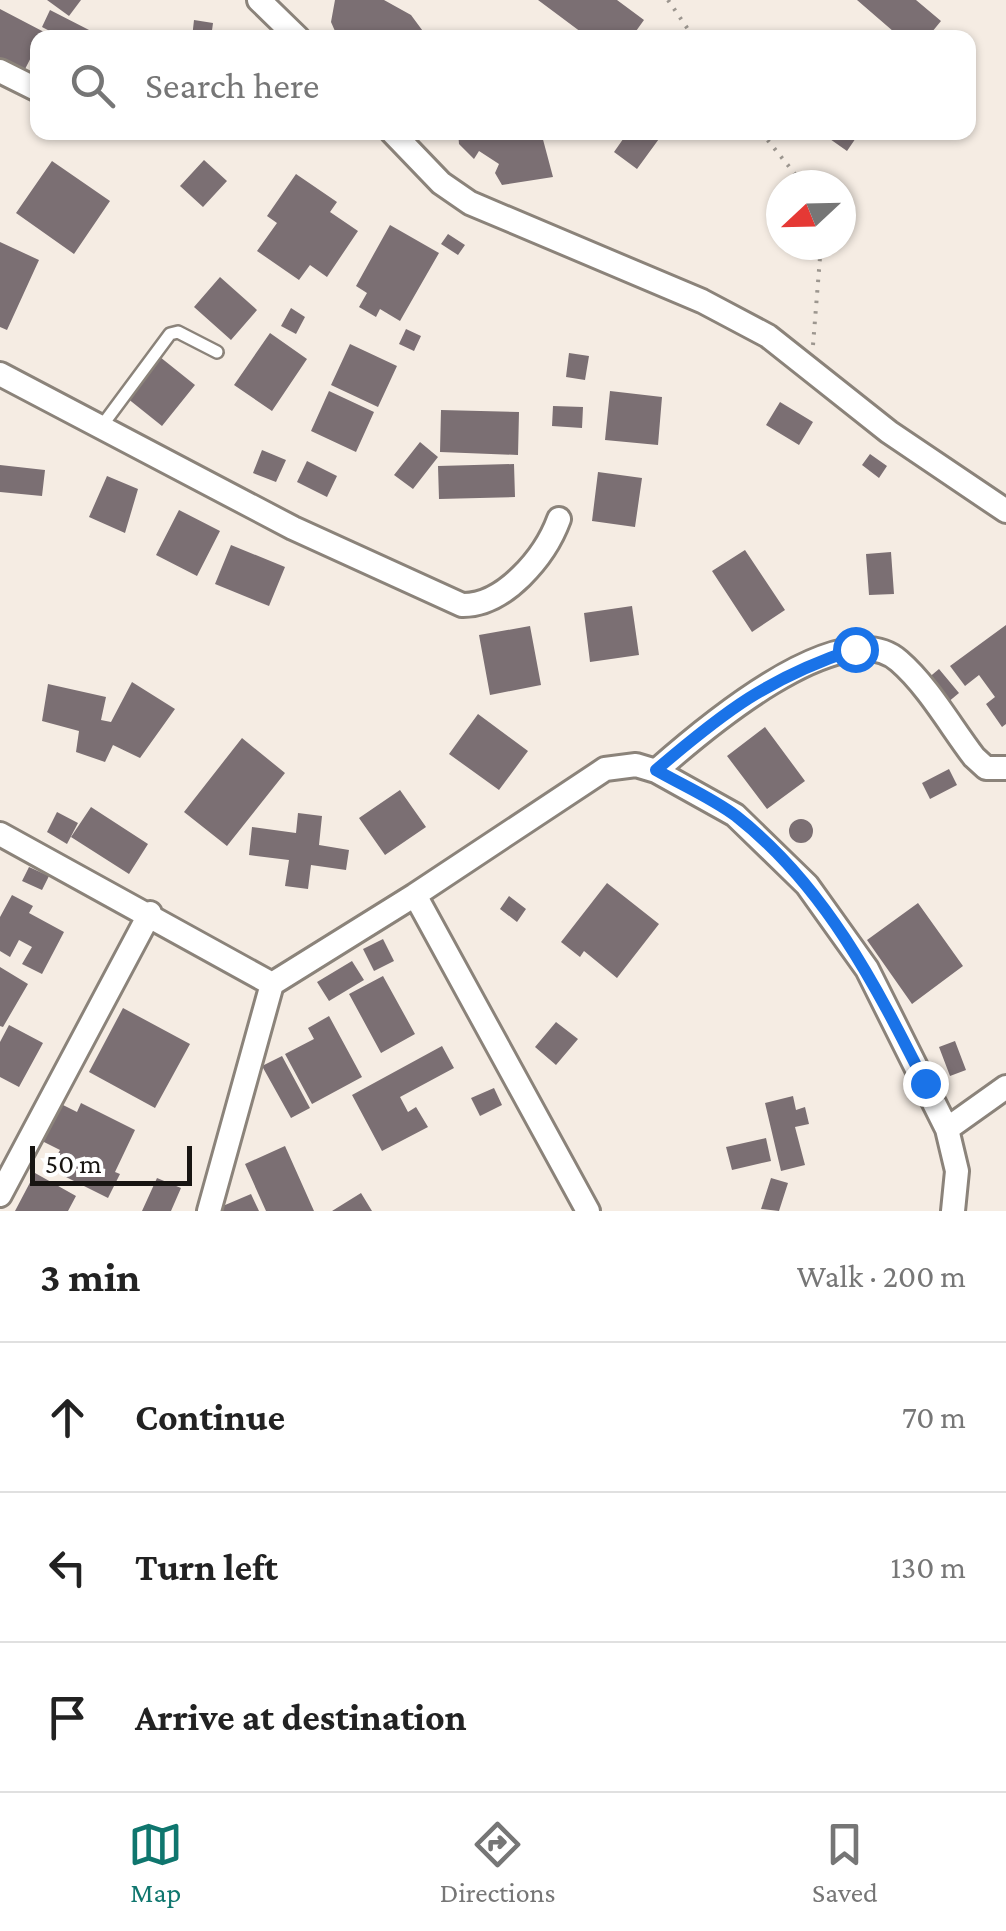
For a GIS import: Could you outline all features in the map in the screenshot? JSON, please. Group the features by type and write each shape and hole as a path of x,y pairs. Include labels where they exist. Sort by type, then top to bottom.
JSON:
{"street":[{"path":"259,0 290,30"},
{"path":"0,70 30,86"},
{"path":"400,140 441,182 470,202 702,300 768,336 889,432 1006,511"},
{"path":"0,374 293,528 462,605 480,606 501,595 542,550 558,519"},
{"path":"656,770 714,721 780,676 855,649 880,650 899,660 974,757 986,768 1006,768"},
{"path":"209,1211 272,984 604,769 636,765 656,770 735,815 808,885 868,970 947,1129 957,1171 952,1211"},
{"path":"0,834 150,913 272,984"},
{"path":"414,895 588,1211"},
{"path":"0,1195 150,913"},
{"path":"947,1129 1006,1087"}],"lane":[{"path":"101,427 170,334 178,332 217,352"}],"path":[{"path":"668,0 689,30"},
{"path":"767,140 792,170"},
{"path":"811,370 821,260"}],"building":[{"path":"47,0 81,0 69,16"},
{"path":"335,0 384,0 411,15 422,30 334,30 331,22"},
{"path":"538,0 617,0 644,20 637,30 578,30"},
{"path":"857,0 916,0 941,21 934,30 892,30"},
{"path":"0,9 40,30 30,30 30,59 22,75 0,63"},
{"path":"50,10 89,30 48,30 42,27"},
{"path":"194,20 213,23 212,30 193,30"},
{"path":"459,140 543,140 553,177 502,185 495,173 499,164 479,151 474,159"},
{"path":"622,140 658,140 637,169 614,152"},
{"path":"831,140 855,140 847,151"},
{"path":"204,160 227,181 203,207 180,186"},
{"path":"52,161 110,201 74,254 16,213"},
{"path":"296,174 337,202 330,212 358,231 327,277 310,265 299,280 257,251 277,223 267,216"},
{"path":"390,225 439,253 400,321 380,309 376,317 359,307 367,293 356,286"},
{"path":"448,234 465,245 458,255 441,244"},
{"path":"0,242 39,260 7,330 0,327"},
{"path":"220,277 257,310 231,340 194,307"},
{"path":"291,308 305,317 296,334 281,326"},
{"path":"406,329 421,336 414,351 399,344"},
{"path":"270,333 307,359 272,411 234,385"},
{"path":"350,344 397,366 378,407 331,385"},
{"path":"569,353 589,356 585,380 566,377"},
{"path":"160,357 195,385 162,426 127,398"},
{"path":"329,391 374,412 356,452 311,431"},
{"path":"610,391 662,397 658,445 605,440"},
{"path":"780,402 813,422 799,445 766,425"},
{"path":"553,406 583,407 582,428 552,426"},
{"path":"441,410 519,412 518,455 440,452"},
{"path":"420,442 438,457 413,489 394,475"},
{"path":"262,450 286,460 276,482 253,473"},
{"path":"870,454 887,466 879,478 862,465"},
{"path":"307,461 337,476 327,497 297,482"},
{"path":"514,464 515,497 439,499 438,466"},
{"path":"0,465 45,470 42,496 0,492"},
{"path":"598,472 642,478 635,527 592,521"},
{"path":"107,476 138,489 125,533 89,517"},
{"path":"179,510 220,531 197,576 156,555"},
{"path":"231,545 285,567 269,606 215,584"},
{"path":"745,550 785,610 752,632 712,571"},
{"path":"891,552 894,594 869,595 866,554"},
{"path":"632,606 639,655 590,662 584,613"},
{"path":"1006,625 1006,724 1002,727 986,704 995,697 979,675 965,686 950,666"},
{"path":"530,626 541,685 490,695 479,635"},
{"path":"939,669 959,693 941,708 921,684"},
{"path":"132,682 175,709 140,758 113,745 105,762 76,752 79,731 42,721 48,684 106,697 101,720 111,722"},
{"path":"478,714 528,751 499,790 449,754"},
{"path":"765,727 805,781 767,809 727,756"},
{"path":"242,738 285,773 227,846 184,812"},
{"path":"949,769 957,785 930,799 922,783"},
{"path":"400,790 426,827 385,855 359,818"},
{"path":"91,807 148,844 129,874 71,837"},
{"path":"57,812 78,823 67,844 47,832"},
{"path":"298,813 322,816 319,845 349,850 346,870 311,865 308,889 285,886 289,860 249,855 252,827 296,833"},
{"path":"801,819 813,831 801,843 789,831"},
{"path":"29,867 49,876 42,890 22,881"},
{"path":"607,883 659,924 617,978 584,951 580,957 561,942"},
{"path":"12,895 33,906 29,913 64,932 42,974 22,964 32,947 19,940 10,957 0,951 0,917"},
{"path":"509,896 526,909 517,922 500,909"},
{"path":"918,903 963,966 912,1004 867,940"},
{"path":"383,939 394,961 374,971 363,949"},
{"path":"352,961 364,980 329,1001 317,982"},
{"path":"0,967 28,984 3,1027 0,1026"},
{"path":"383,976 415,1034 381,1053 349,994"},
{"path":"123,1008 190,1044 155,1108 89,1072"},
{"path":"329,1016 362,1077 312,1104 285,1054 314,1039 308,1028"},
{"path":"556,1022 578,1039 556,1065 535,1047"},
{"path":"9,1025 43,1043 19,1087 0,1077 0,1042"},
{"path":"955,1041 966,1070 950,1076 939,1047"},
{"path":"442,1046 454,1068 400,1097 408,1112 416,1107 428,1127 382,1151 352,1095"},
{"path":"282,1056 310,1108 291,1118 262,1066"},
{"path":"494,1088 502,1105 480,1116 471,1098"},
{"path":"793,1096 796,1110 805,1107 809,1124 795,1127 805,1165 781,1171 765,1103"},
{"path":"59,1103 77,1112 81,1103 135,1130 115,1172 120,1174 108,1198 50,1169 60,1150 40,1140"},
{"path":"766,1138 771,1161 732,1170 726,1147"},
{"path":"285,1146 314,1211 266,1211 245,1164"},
{"path":"35,1173 76,1196 68,1211 15,1211"},
{"path":"157,1178 181,1188 171,1211 142,1211"},
{"path":"771,1178 788,1183 779,1211 761,1209"},
{"path":"361,1193 372,1211 332,1211"},
{"path":"251,1194 259,1211 211,1211"}],"route":[{"path":"855,649 780,676 714,721 656,770 735,815 808,885 868,970 925,1083"}]}
